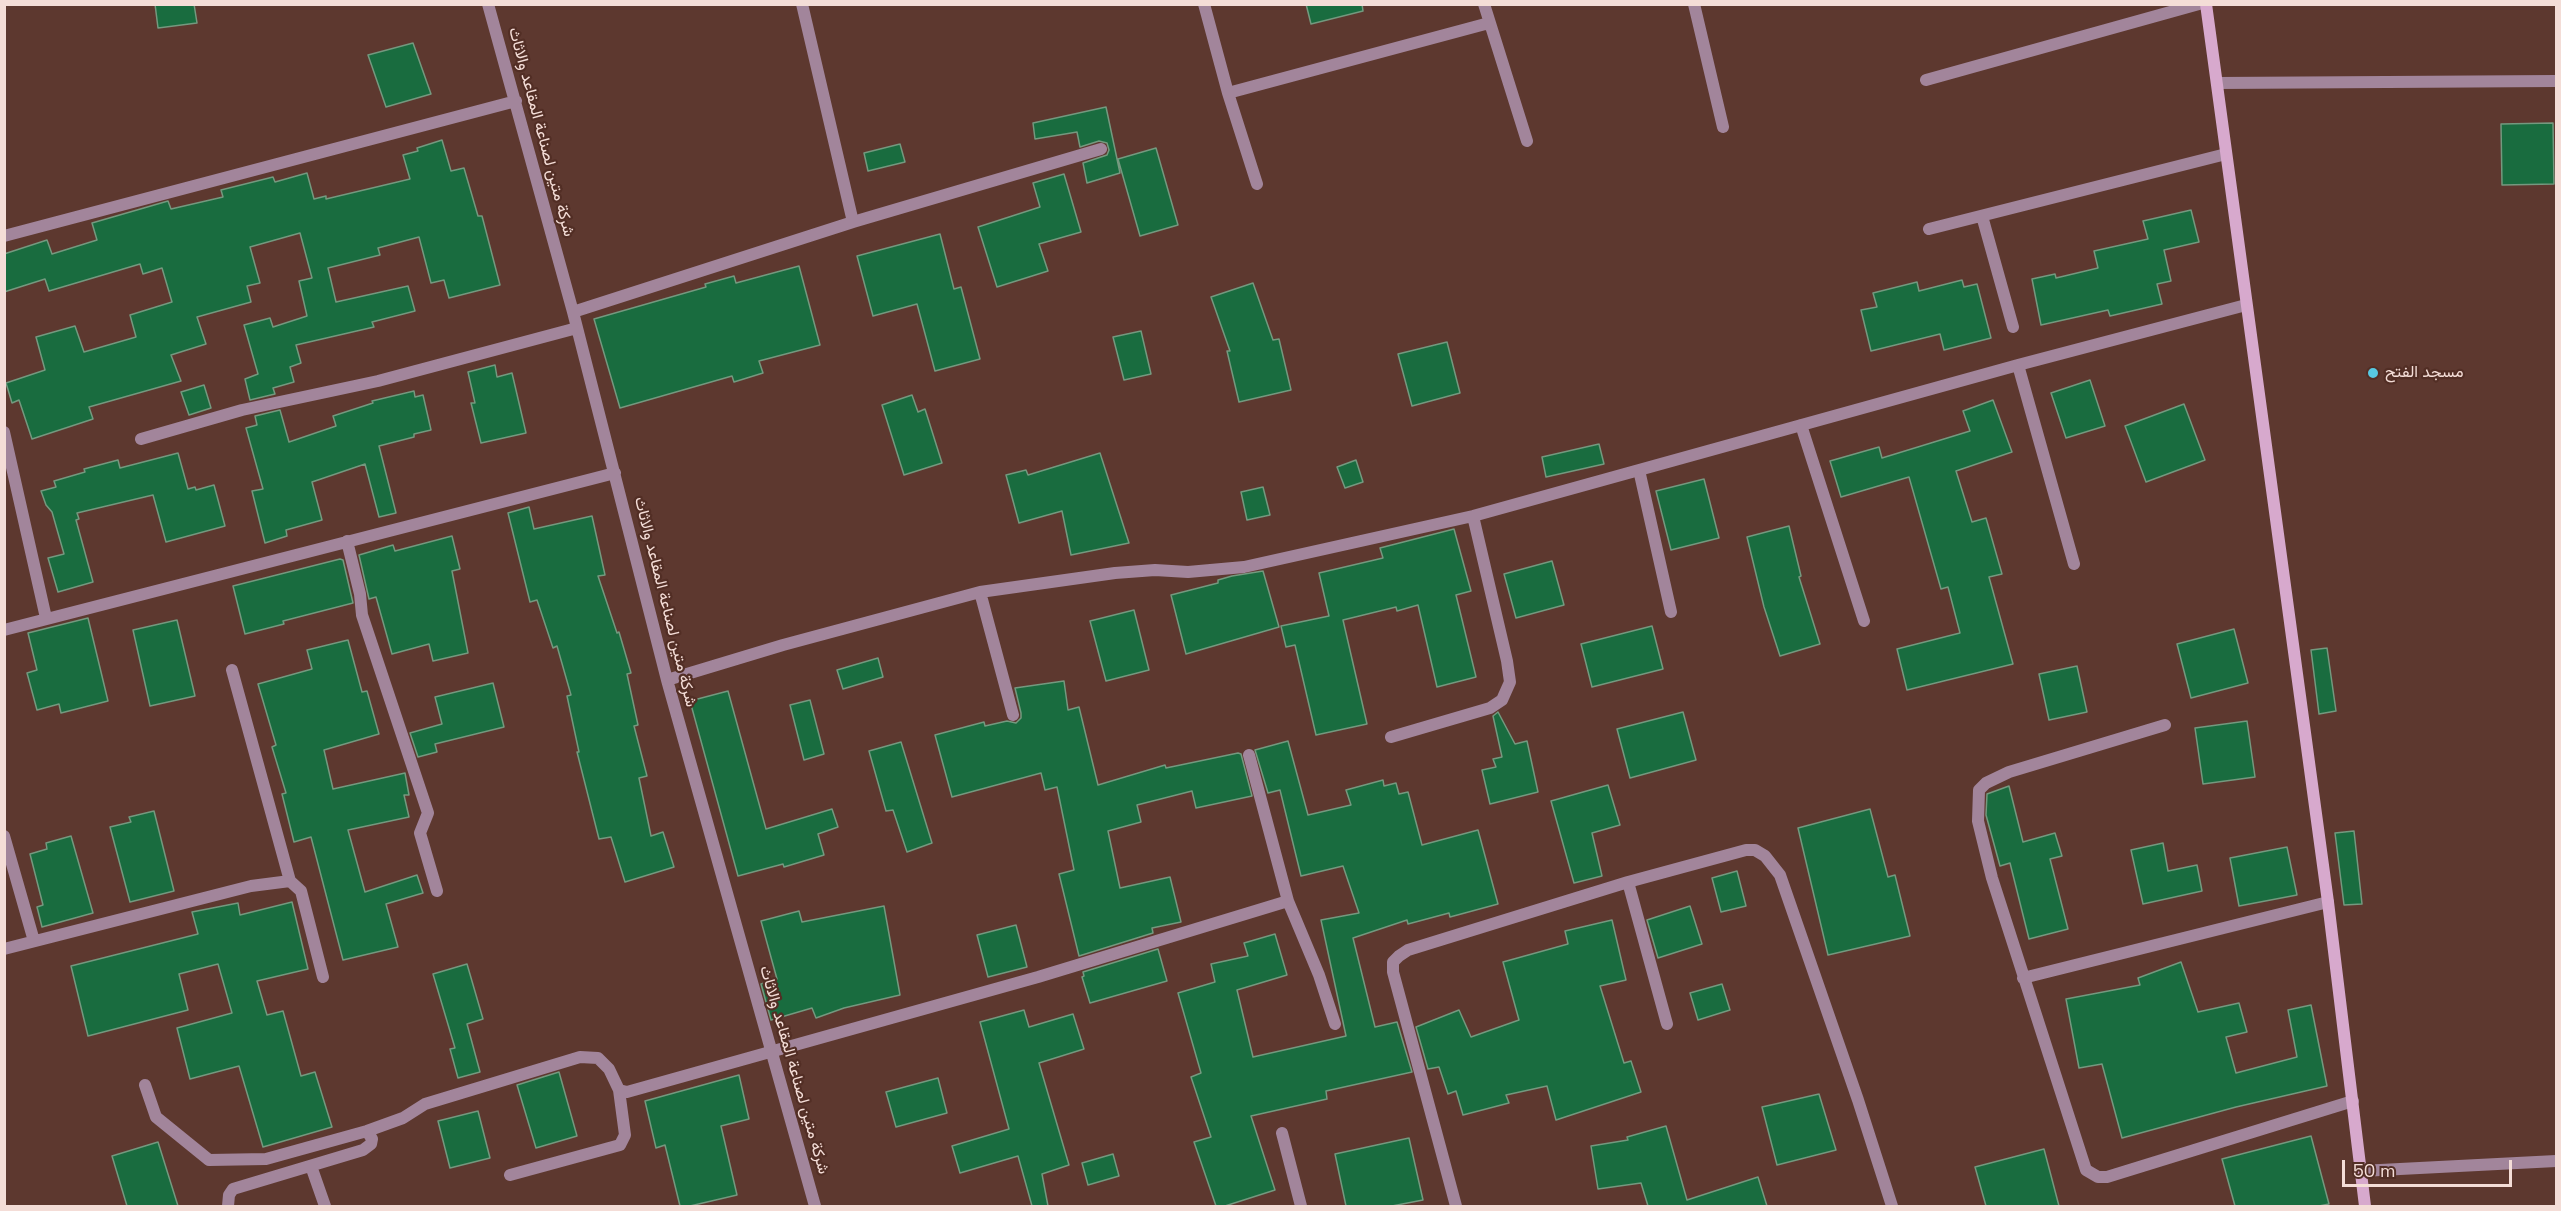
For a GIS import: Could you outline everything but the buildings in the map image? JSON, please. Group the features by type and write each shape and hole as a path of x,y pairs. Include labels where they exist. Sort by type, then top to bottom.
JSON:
{"main road":[{"path":"2206,4 2328,902 2365,1206"}],"street":[{"name":"شركة متين لصناعة المقاعد والاثاث","path":"488,4 573,312 667,680 815,1206"},
{"path":"802,4 853,222"},
{"path":"1204,4 1228,93 1257,184"},
{"path":"1484,4 1527,141"},
{"path":"1694,4 1723,128"},
{"path":"1926,80 2199,4"},
{"path":"1228,93 1489,23"},
{"path":"2217,83 2556,81"},
{"path":"4,236 516,101"},
{"path":"573,312 853,222 1101,148"},
{"path":"1929,230 2226,154"},
{"path":"1982,216 2013,327"},
{"path":"667,680 783,645 980,592 1114,573 1155,570 1188,572 1244,567 1473,516 2018,365 2246,305"},
{"path":"141,439 242,410 378,381 577,328"},
{"path":"2018,365 2074,564"},
{"path":"1801,425 1864,621"},
{"path":"4,432 46,618"},
{"path":"1639,470 1671,612"},
{"path":"4,630 615,473"},
{"path":"1391,737 1490,708 1502,700 1509,682 1507,660 1473,516"},
{"path":"347,541 360,594 362,615 428,813 420,832 437,891"},
{"path":"980,592 1013,716"},
{"path":"232,670 290,881 301,891 323,977"},
{"path":"2165,724 2009,772 1986,783 1978,790 1977,802 1981,832 1992,878 2086,1170 2098,1177 2107,1177 2354,1101"},
{"path":"1249,755 1288,902 1319,975 1335,1024"},
{"path":"4,836 34,941"},
{"path":"1456,1206 1393,972 1393,962 1408,950 1628,882 1746,850 1755,850 1765,856 1780,876 1858,1100 1892,1206"},
{"path":"4,949 251,886 290,881"},
{"path":"1628,882 1667,1024"},
{"path":"619,1090 627,1092 1038,977 1288,902"},
{"path":"2023,978 2328,902"},
{"path":"145,1085 156,1117 209,1161 266,1159 368,1131 403,1118 425,1104 580,1057 598,1058 609,1069 619,1090 625,1135 620,1145 510,1175"},
{"path":"228,1206 229,1195 233,1190 363,1150 371,1144 372,1139 368,1131"},
{"path":"1282,1133 1301,1206"},
{"path":"2361,1171 2556,1161"},
{"path":"311,1166 324,1206"}],"place":[{"name":"مسجد الفتح","path":"2373,373"}]}
